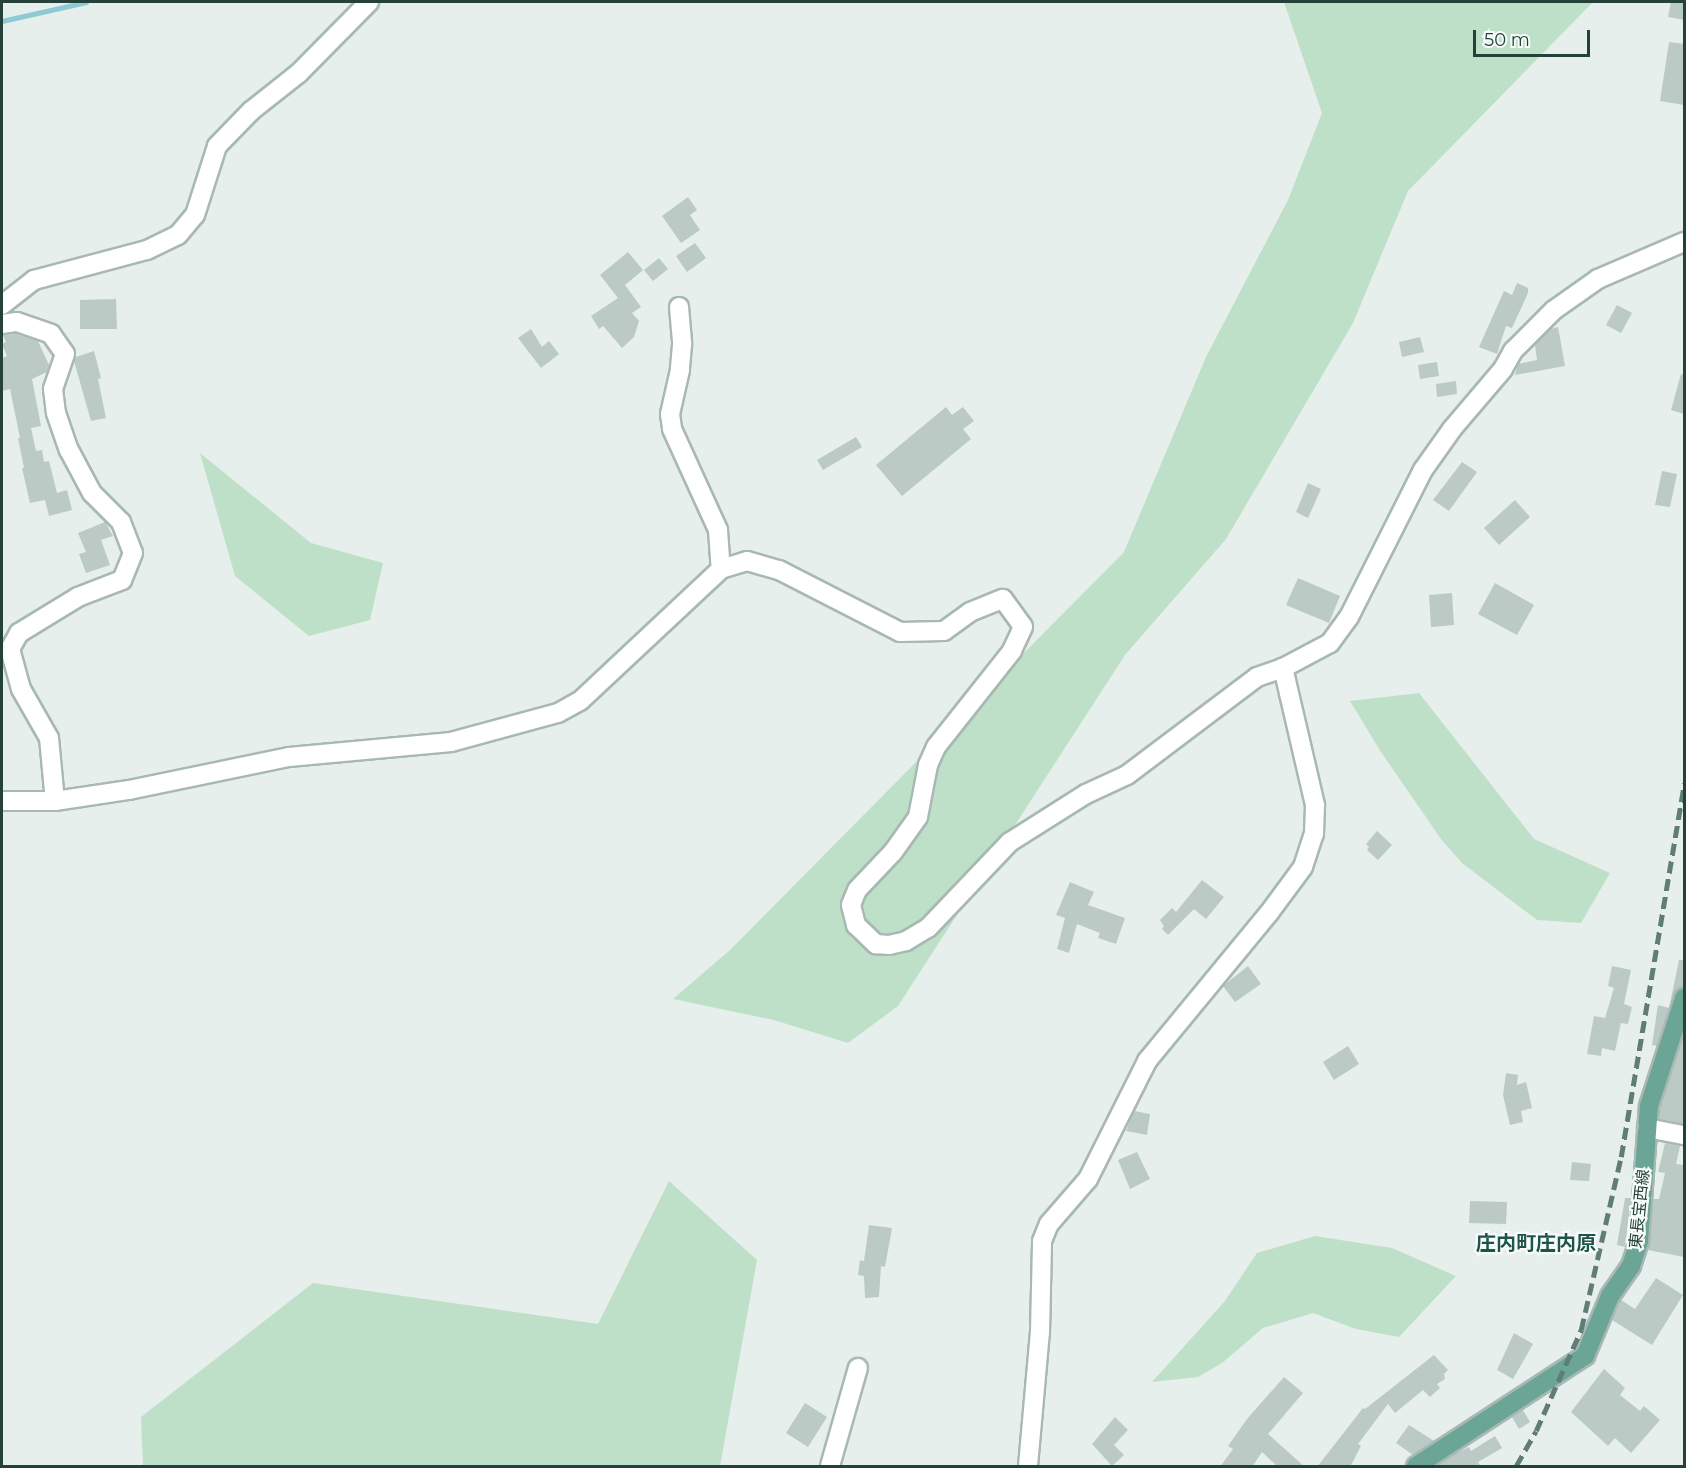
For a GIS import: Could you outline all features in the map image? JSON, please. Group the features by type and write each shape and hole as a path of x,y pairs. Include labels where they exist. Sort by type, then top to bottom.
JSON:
{"main road":[{"name":"東長宝西線","path":"1416,1467 1585,1356 1610,1296 1631,1266 1636,1251 1642,1226 1649,1106 1684,998"}],"street":[{"path":"2,305 33,280 147,250 178,235 195,215 218,146 251,111 299,73 369,2"},
{"path":"2,801 55,801 129,789 289,757 451,741 558,713 580,701 722,569 747,561 779,570 900,632 944,631 970,612 1003,599 1023,627 1012,651 936,747 928,765 918,817 908,834 857,890 851,905 856,925 876,944 889,945 906,941 928,928 1010,842 1086,794 1127,775 1257,677 1283,668 1330,643 1349,616 1423,470 1452,429 1503,369 1513,351 1554,310 1598,279 1684,242"},
{"path":"679,307 682,345 680,370 670,414 672,429 718,530 722,569"},
{"path":"2,324 17,322 51,334 65,354 53,389 56,413 62,432 92,494 121,522 133,553 122,579 78,597 19,633 10,649 21,689 49,738 55,801"},
{"path":"1028,1467 1039,1343 1042,1241 1049,1224 1088,1179 1147,1061 1276,904 1303,867 1314,834 1316,805 1283,668"},
{"path":"1647,1128 1684,1135"},
{"path":"830,1467 858,1368"}],"green space":[{"path":"1284,2 1593,2 1408,191 1353,323 1226,539 1125,655 898,1006 848,1043 774,1020 673,999 730,950 1124,552 1206,357 1288,200 1322,113"},
{"path":"200,453 311,543 383,563 370,620 309,636 235,576"},
{"path":"1419,693 1534,839 1610,873 1581,923 1537,920 1462,863 1441,839 1381,752 1350,701"},
{"path":"669,1181 757,1260 720,1466 143,1466 141,1417 313,1283 598,1324"},
{"path":"1315,1236 1392,1248 1456,1276 1399,1337 1356,1329 1313,1313 1263,1328 1222,1363 1198,1377 1152,1382 1225,1301 1257,1253"}],"building":[{"path":"1671,2 1684,2 1684,20 1668,17"},
{"path":"1669,42 1684,44 1684,105 1660,101"},
{"path":"688,197 697,210 690,215 700,230 681,243 662,216"},
{"path":"695,243 706,258 687,272 676,256"},
{"path":"628,252 643,270 625,285 641,307 632,313 639,321 634,337 622,348 603,326 599,329 591,316 618,298 600,275"},
{"path":"659,258 668,269 653,281 644,270"},
{"path":"1517,283 1528,288 1528,293 1512,328 1506,326 1497,354 1479,347 1504,291 1512,295"},
{"path":"116,299 117,329 80,329 80,300"},
{"path":"1617,305 1632,313 1621,333 1606,325"},
{"path":"1558,327 1565,366 1515,375 1518,364 1537,360 1535,345 1551,329"},
{"path":"531,329 542,347 549,341 559,354 541,368 518,338"},
{"path":"16,334 38,341 49,365 47,372 32,379 41,426 31,428 36,451 42,450 44,462 49,461 57,493 67,490 72,510 49,516 45,500 30,503 22,468 24,468 18,438 20,438 10,389 2,391 2,358 7,356 2,344 6,342 3,335"},
{"path":"1420,337 1424,352 1402,357 1399,342"},
{"path":"94,351 101,378 98,379 106,418 91,421 74,361 76,357"},
{"path":"1437,362 1439,376 1420,379 1418,365"},
{"path":"1681,374 1684,375 1684,414 1671,410"},
{"path":"1456,381 1457,394 1437,397 1436,384"},
{"path":"946,407 952,415 963,407 974,421 963,429 971,439 902,496 876,465"},
{"path":"856,437 862,447 823,470 817,460"},
{"path":"1462,462 1477,472 1449,511 1433,500"},
{"path":"1662,471 1677,474 1670,507 1655,505"},
{"path":"1308,483 1321,489 1308,518 1296,512"},
{"path":"1515,500 1530,517 1499,545 1484,528"},
{"path":"105,522 113,536 101,540 110,565 86,573 79,554 86,552 78,533"},
{"path":"1298,578 1340,596 1329,623 1286,605"},
{"path":"1495,583 1534,605 1517,635 1478,614"},
{"path":"1452,593 1454,625 1431,627 1429,595"},
{"path":"1377,831 1392,845 1378,860 1367,850 1369,847 1366,844"},
{"path":"1202,880 1224,897 1206,919 1194,909 1168,935 1162,929 1164,926 1160,920 1172,908 1176,912"},
{"path":"1070,882 1094,892 1088,905 1125,918 1116,944 1098,938 1100,933 1077,924 1069,953 1057,949 1065,918 1056,915"},
{"path":"1679,960 1684,960 1684,987 1677,989 1669,1007"},
{"path":"1248,966 1261,984 1235,1002 1223,986"},
{"path":"1612,966 1631,970 1624,1004 1632,1007 1628,1024 1621,1023 1615,1051 1602,1048 1601,1056 1587,1054 1594,1016 1605,1018 1614,988 1608,986"},
{"path":"1658,1005 1669,1008 1657,1046 1652,1045"},
{"path":"1684,1033 1684,1124 1659,1119 1660,1108"},
{"path":"1348,1046 1359,1064 1334,1080 1323,1062"},
{"path":"1506,1073 1518,1075 1517,1085 1526,1082 1532,1108 1521,1111 1523,1122 1510,1125 1503,1095"},
{"path":"1134,1111 1150,1114 1147,1135 1126,1131"},
{"path":"1665,1143 1680,1146 1676,1164 1684,1165 1684,1257 1648,1250 1653,1199 1659,1199 1665,1173 1658,1172"},
{"path":"1137,1152 1150,1179 1130,1189 1118,1160"},
{"path":"1572,1162 1591,1164 1589,1181 1570,1180"},
{"path":"1625,1198 1631,1198 1625,1247 1617,1245"},
{"path":"1470,1201 1507,1202 1506,1224 1469,1223"},
{"path":"869,1225 892,1228 885,1267 881,1266 879,1297 865,1298 864,1276 858,1275 860,1260 864,1261"},
{"path":"1656,1278 1683,1295 1652,1345 1612,1320 1621,1300 1635,1309"},
{"path":"1514,1333 1533,1344 1513,1379 1497,1370"},
{"path":"1434,1355 1448,1370 1444,1374 1445,1379 1437,1384 1440,1388 1430,1397 1423,1390 1395,1413 1388,1404 1358,1444 1361,1446 1350,1467 1317,1467 1363,1408 1365,1409"},
{"path":"1604,1369 1625,1388 1620,1395 1640,1411 1644,1406 1660,1420 1631,1453 1615,1438 1608,1446 1571,1412"},
{"path":"1284,1377 1303,1393 1268,1434 1305,1467 1278,1467 1262,1452 1252,1467 1220,1467 1233,1449 1228,1446 1247,1419"},
{"path":"805,1403 827,1417 808,1447 786,1433"},
{"path":"1523,1410 1530,1422 1519,1429 1512,1417"},
{"path":"1115,1417 1128,1430 1114,1445 1124,1455 1112,1466 1092,1444"},
{"path":"1409,1425 1434,1441 1413,1455 1396,1443"},
{"path":"1495,1436 1502,1448 1478,1462 1481,1467 1436,1467 1455,1454 1469,1447 1471,1451"}],"waterway":[{"path":"2,21 86,2"}],"railway":[{"path":"1516,1466 1536,1431 1581,1330 1621,1157 1684,783"}],"district":[{"name":"庄内町庄内原","path":"1536,1243"}]}
